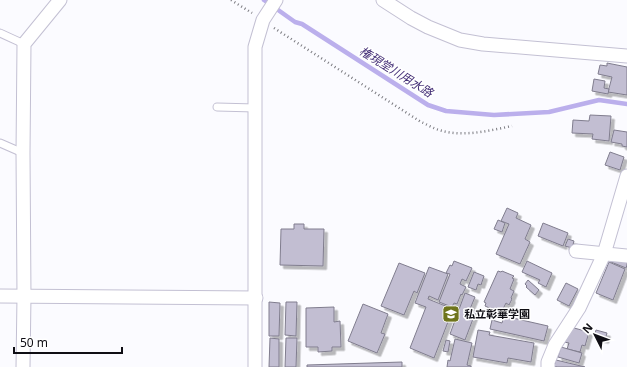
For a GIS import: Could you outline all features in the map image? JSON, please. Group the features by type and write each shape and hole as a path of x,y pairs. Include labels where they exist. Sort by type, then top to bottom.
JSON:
{"street":[{"path":"23,367 24,44 60,0"},
{"path":"256,367 255,48 263,20 276,0"},
{"path":"383,0 428,27 460,40 483,44 627,56"},
{"path":"548,367 548,362 555,345 579,308 604,254 627,176"},
{"path":"576,251 627,256"},
{"path":"0,296 256,298"}],"lane":[{"path":"0,33 24,44"},
{"path":"217,107 255,108"},
{"path":"0,143 23,153"}],"path":[{"path":"231,0 421,122 437,129 457,133 483,132 512,126"}],"building":[{"path":"607,63 627,67 627,95 608,92 612,77 598,74 600,65 607,66"},
{"path":"594,79 605,81 604,88 609,89 608,94 592,91"},
{"path":"590,115 611,116 609,141 592,139 593,134 572,133 573,120 589,121"},
{"path":"614,130 627,132 627,147 622,146 622,144 611,142"},
{"path":"610,152 624,157 620,170 605,165"},
{"path":"507,208 518,213 516,218 531,225 525,239 530,242 520,264 496,254 509,224 501,221"},
{"path":"498,220 505,223 502,232 494,229"},
{"path":"543,223 568,233 563,246 538,236"},
{"path":"294,224 304,224 304,229 324,229 323,266 280,265 281,229 294,229"},
{"path":"568,239 574,241 572,248 565,246"},
{"path":"613,258 627,259 626,268 611,262"},
{"path":"454,261 472,268 466,281 462,279 460,284 466,287 457,304 454,303 452,307 439,302 450,274 446,273"},
{"path":"527,261 552,273 546,287 538,283 540,280 522,272"},
{"path":"609,262 625,269 613,300 596,293"},
{"path":"399,263 425,273 417,293 414,291 404,315 381,306"},
{"path":"429,267 448,274 438,300 429,296 428,299 453,309 434,358 410,348 426,307 415,303"},
{"path":"498,271 514,276 512,278 514,279 510,289 514,291 511,298 512,299 509,305 506,303 501,313 485,306 486,303 484,302"},
{"path":"474,272 484,276 481,285 478,284 476,290 468,287"},
{"path":"528,280 539,290 535,295 526,287 527,286 525,284"},
{"path":"566,283 578,289 569,306 557,300"},
{"path":"465,293 475,297 470,309 476,311 465,340 450,334"},
{"path":"269,302 280,303 279,336 269,336"},
{"path":"286,302 297,302 296,336 285,335"},
{"path":"363,304 388,314 381,333 385,334 377,353 348,341"},
{"path":"334,307 334,322 340,321 341,347 332,347 332,351 318,352 318,347 306,347 306,308"},
{"path":"504,316 548,326 544,341 490,329 492,320 502,323"},
{"path":"574,328 589,332 585,346 582,345 580,352 567,349 569,343 564,342 565,338"},
{"path":"478,330 490,332 489,335 534,343 531,362 508,358 507,363 473,357"},
{"path":"596,330 607,333 605,340 594,337"},
{"path":"270,338 279,339 279,367 269,367"},
{"path":"286,338 297,338 296,367 285,367"},
{"path":"455,339 472,343 467,365 471,367 447,367 448,360 450,361"},
{"path":"446,340 450,341 448,352 443,351"},
{"path":"561,347 582,353 579,363 558,357"},
{"path":"556,360 585,367 557,367 554,366"},
{"path":"402,362 402,367 307,367 307,365"}],"waterway":[{"name":"権現堂川用水路","path":"264,0 295,22 302,24 428,105 446,111 494,115 549,112 599,100 627,104"}],"place":[{"name":"私立彰華学園","path":"451,314"}]}
